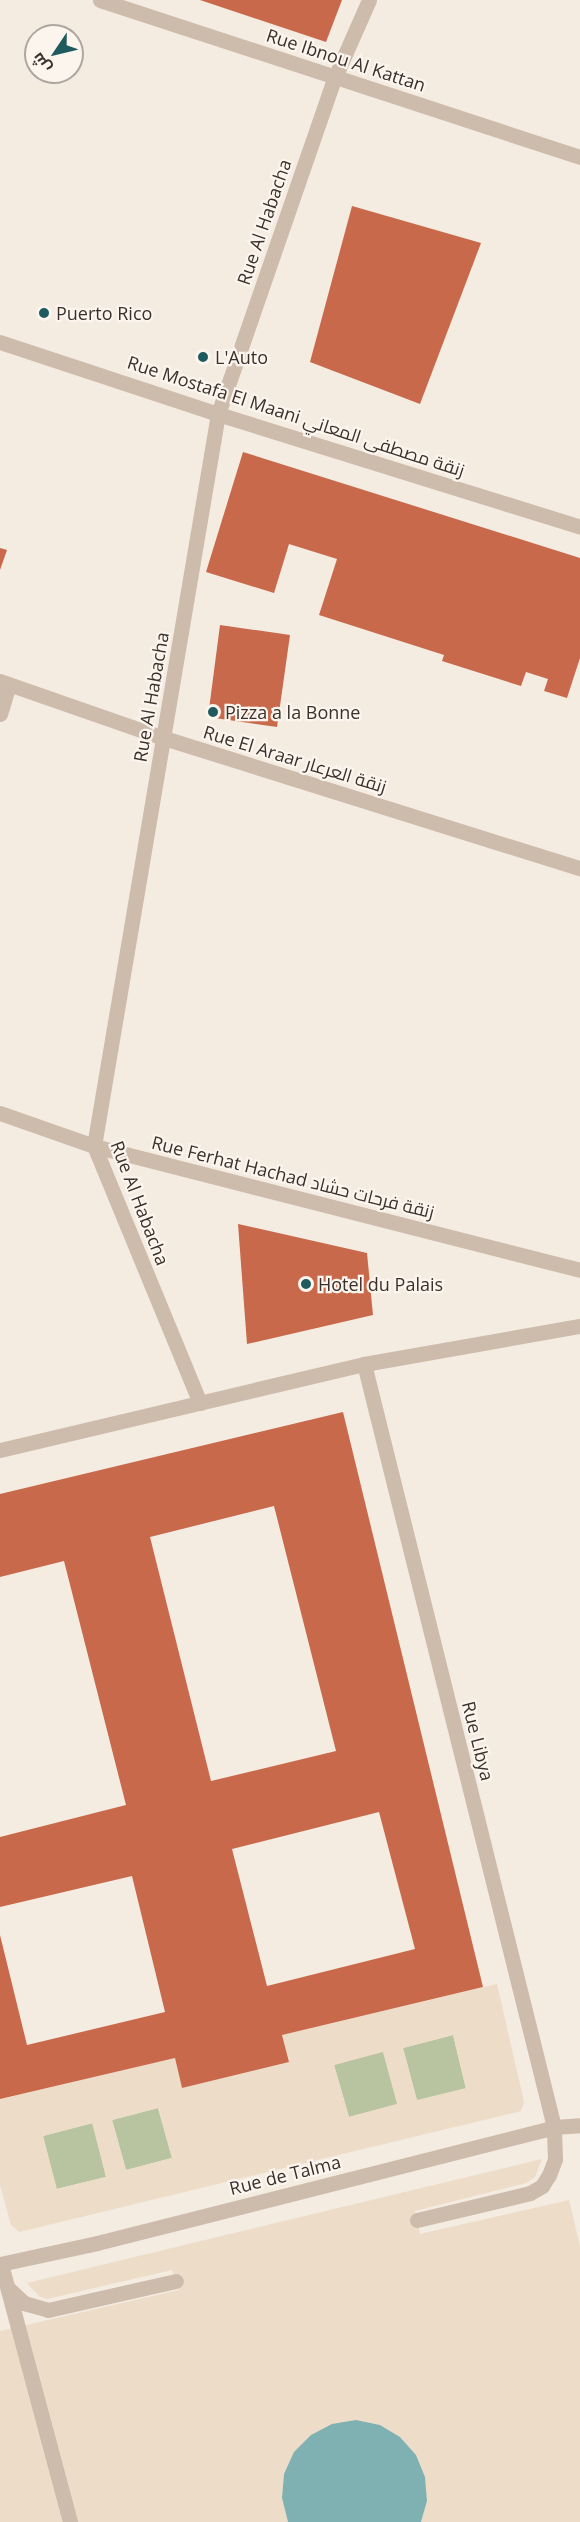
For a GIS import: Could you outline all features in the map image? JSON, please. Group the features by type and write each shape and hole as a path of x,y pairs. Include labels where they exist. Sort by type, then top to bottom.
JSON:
{"street":[{"name":"Rue Ibnou Al Kattan","path":"100,0 580,157"},
{"name":"Rue Al Habacha","path":"200,1403 94,1146 218,414 335,77 369,0"},
{"name":"Rue Mostafa El Maani زنقة مصطفى المعاني","path":"0,342 218,414 580,527"},
{"name":"Rue El Araar زنقة العرعار","path":"4,682 164,738 580,868"},
{"path":"0,714 4,682"},
{"name":"Rue Ferhat Hachad زنقة فرحات حشاد","path":"0,1113 94,1146 580,1270"},
{"path":"0,1450 364,1364 580,1326"},
{"name":"Rue Libya","path":"364,1364 554,2127 555,2159 542,2186 530,2193 417,2220"},
{"name":"Rue de Talma","path":"0,2262 98,2243 554,2127 580,2125"},
{"path":"0,2262 70,2522"},
{"path":"9,2289 24,2303 48,2310 176,2281"}],"green space":[{"path":"453,2035 466,2089 417,2101 403,2048"},
{"path":"383,2051 398,2104 349,2117 334,2065"},
{"path":"158,2108 172,2158 126,2170 112,2120"},
{"path":"93,2123 106,2177 56,2189 43,2136"}],"shaded area":[{"path":"497,1984 524,2102 521,2111 19,2232 11,2225 0,2185 0,2099 175,2058 182,2088 289,2062 282,2035","holes":["453,2035 466,2088 417,2100 403,2048","383,2052 397,2104 349,2117 334,2065","158,2108 172,2158 126,2170 112,2120","92,2123 106,2177 57,2189 43,2136"]},
{"path":"542,2159 535,2177 526,2183 415,2211 420,2234 569,2200 580,2246 580,2522 421,2522 427,2501 425,2477 416,2455 400,2437 380,2425 356,2420 284,2474 282,2498 288,2522 0,2522 0,2331 179,2290 172,2270 47,2299 39,2296 27,2283"}],"water":[{"path":"356,2420 380,2425 400,2437 416,2455 425,2477 427,2501 421,2522 288,2522 282,2498 284,2474 294,2452 311,2435 332,2424"}],"building":[{"path":"200,0 342,0 326,42"},
{"path":"352,206 481,243 420,404 310,362"},
{"path":"243,452 580,558 580,658 567,698 544,691 548,679 526,672 521,686 442,661 444,655 319,615 337,559 289,544 274,593 206,572"},
{"path":"0,548 7,550 0,570"},
{"path":"220,625 290,635 277,727 208,717"},
{"name":"Hotel du Palais","path":"238,1224 367,1253 373,1315 247,1344"},
{"path":"343,1412 483,1987 282,2035 289,2062 182,2088 175,2058 0,2099 0,1935 27,2045 165,2012 132,1876 0,1907 0,1837 126,1805 64,1561 0,1577 0,1494","holes":["274,1506 336,1751 211,1781 150,1537","379,1812 415,1949 267,1986 232,1849"]}],"place":[{"name":"Puerto Rico","path":"44,313"},
{"name":"L'Auto","path":"203,357"},
{"name":"Pizza a la Bonne","path":"213,712"},
{"name":"Hotel du Palais","path":"306,1284"}]}
